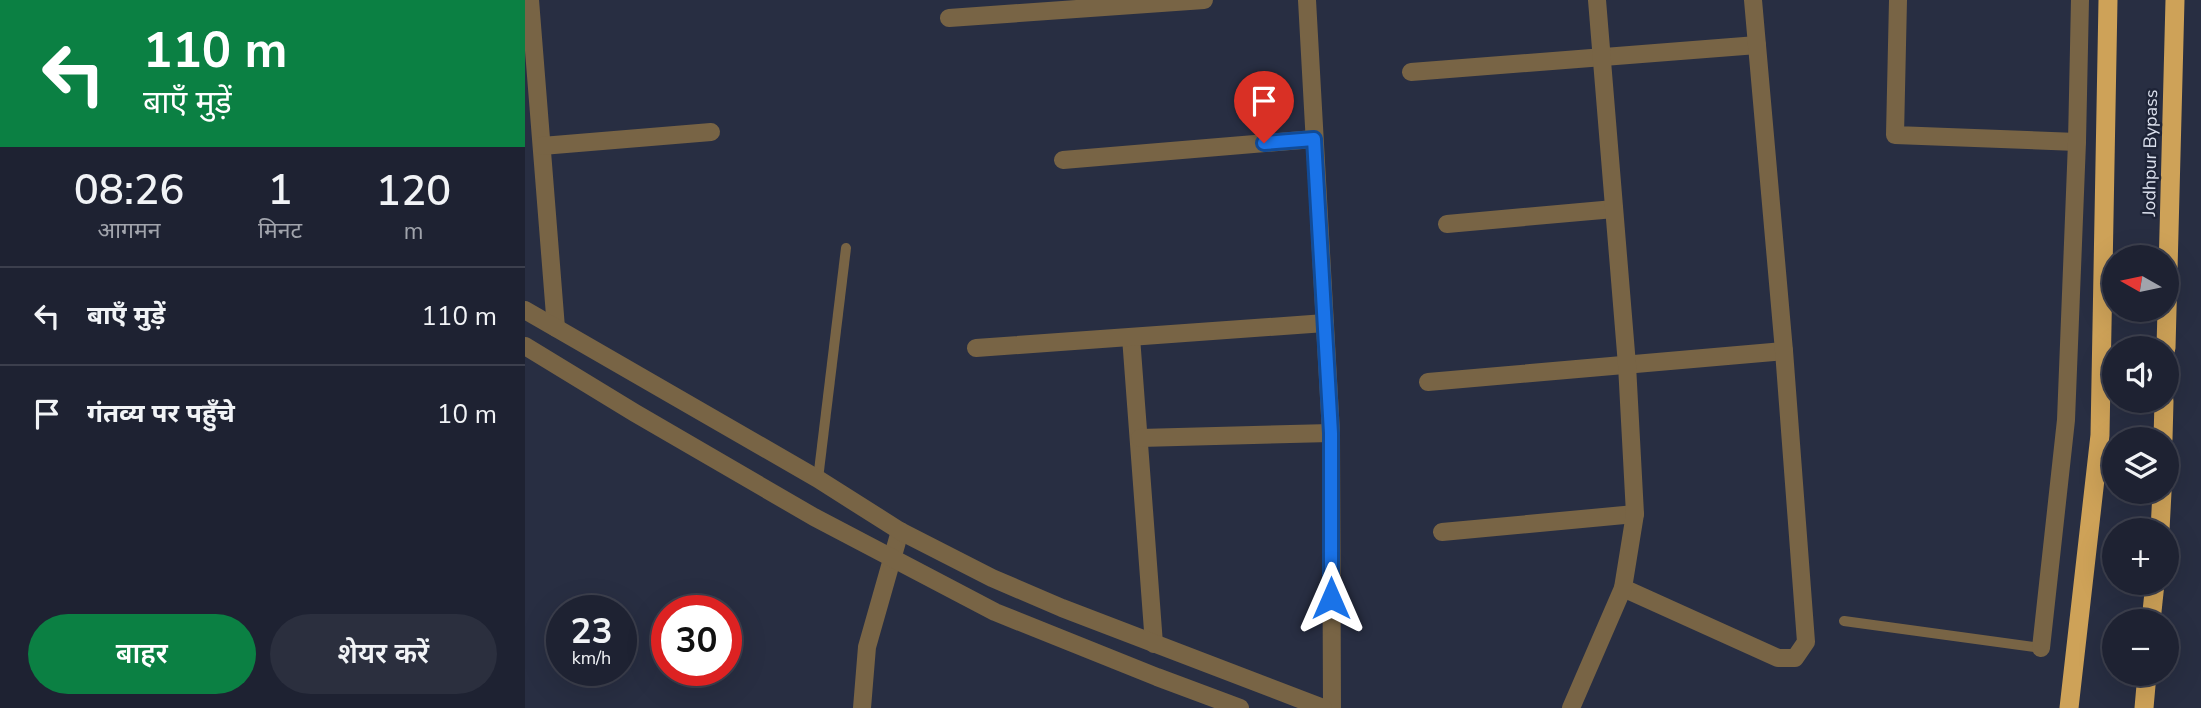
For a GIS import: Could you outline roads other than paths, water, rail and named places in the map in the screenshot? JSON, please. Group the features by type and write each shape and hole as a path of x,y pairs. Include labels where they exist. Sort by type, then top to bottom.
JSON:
{"highway":[{"path":"2070,708 2099,435 2108,0"},
{"name":"Jodhpur Bypass","path":"2166,336 2175,0"},
{"path":"2144,708 2146,686"}],"street":[{"path":"530,0 556,328"},
{"path":"949,18 1204,0"},
{"path":"1307,0 1331,433 1332,708"},
{"path":"1571,708 1623,588 1635,514 1627,365 1597,0"},
{"path":"1623,588 1778,658 1795,657 1806,642 1753,0"},
{"path":"1898,0 1895,135 2077,142"},
{"path":"2041,648 2066,420 2080,0"},
{"path":"1411,72 1757,45"},
{"path":"542,146 711,132"},
{"path":"1063,160 1314,139"},
{"path":"1447,224 1614,209"},
{"path":"525,310 817,479 900,531 992,578 1323,708"},
{"path":"976,348 1325,323"},
{"path":"1131,337 1154,643"},
{"path":"525,346 814,517 995,612 1240,708"},
{"path":"1428,382 1784,351"},
{"path":"1140,438 1331,433"},
{"path":"1442,532 1635,514"},
{"path":"862,708 867,647 900,531"}],"lane":[{"path":"817,479 846,248"},
{"path":"1844,621 2041,648"}]}
